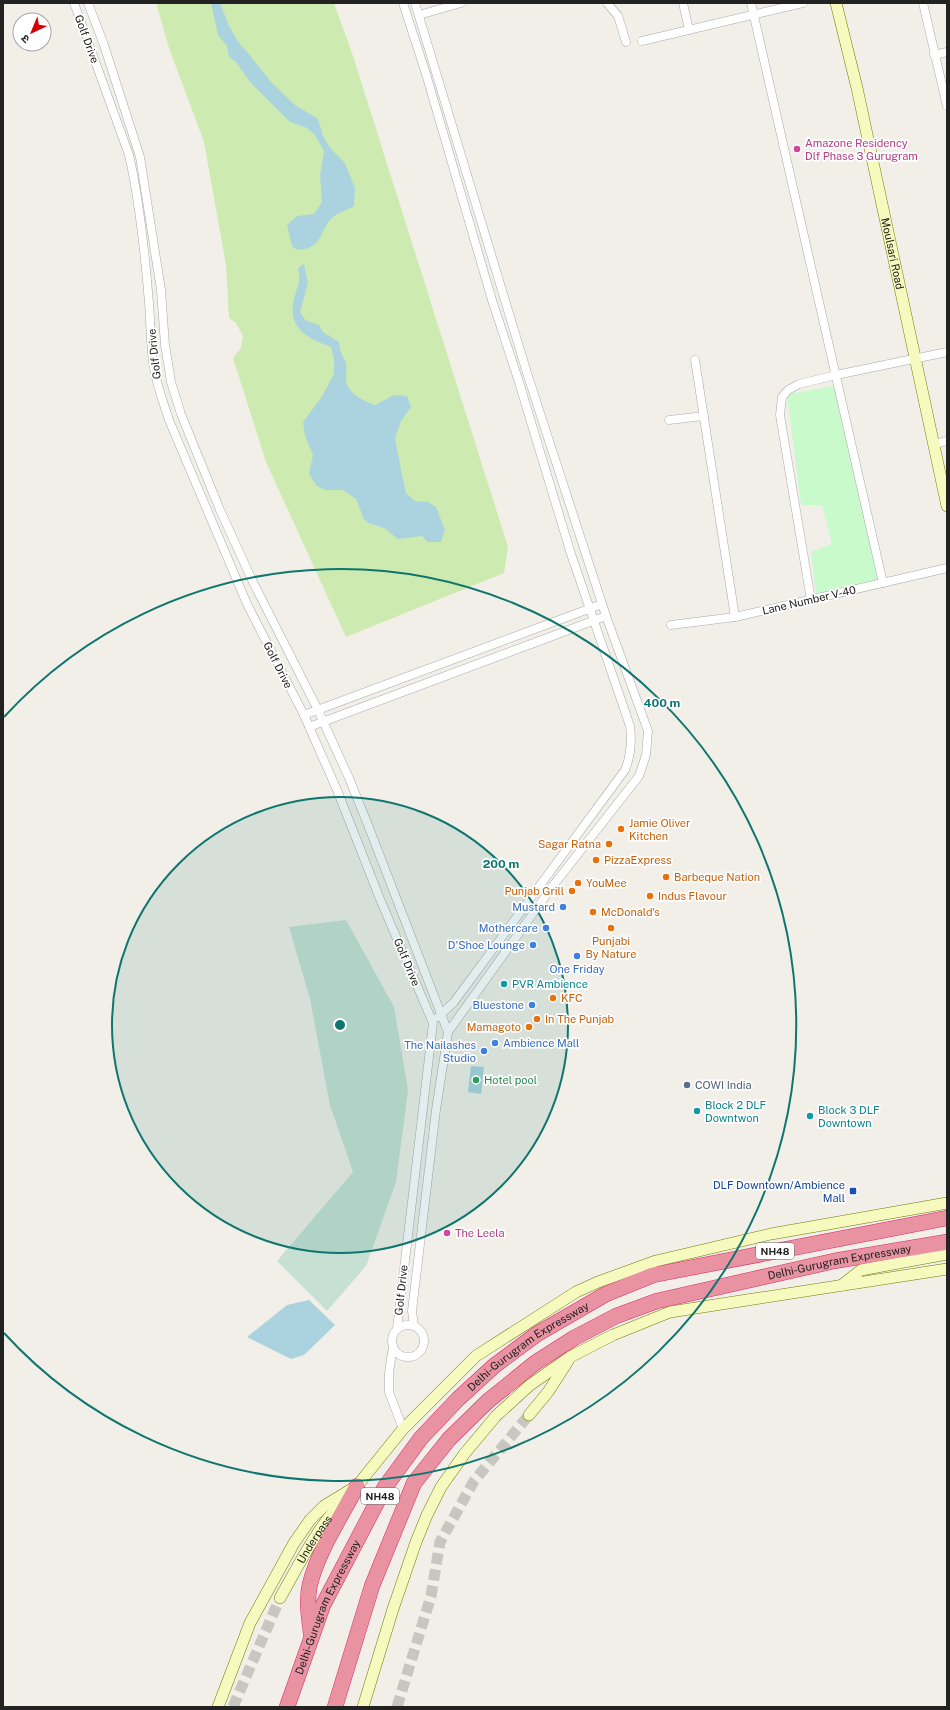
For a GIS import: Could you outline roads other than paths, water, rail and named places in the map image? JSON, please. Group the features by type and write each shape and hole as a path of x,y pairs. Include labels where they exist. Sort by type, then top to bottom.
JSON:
{"highway":[{"name":"Delhi-Gurugram Expressway","path":"287,1707 311,1636 323,1606 385,1487 421,1438 458,1399 494,1366 537,1334 606,1294 653,1275 946,1207"},
{"name":"Delhi-Gurugram Expressway","path":"335,1707 372,1586 414,1483 449,1439 488,1401 535,1363 574,1338 616,1316 656,1301 834,1261 947,1242"},
{"path":"311,1636 308,1605 310,1584 322,1554 357,1486"}],"main road":[{"name":"Moulsari Road","path":"836,3 857,88 947,506"},
{"path":"218,1707 250,1623 294,1543 310,1520 324,1506 357,1486 403,1429 476,1356 576,1292 598,1282 656,1262 771,1234 946,1207"},
{"path":"840,1286 861,1270 947,1254"},
{"path":"363,1707 393,1609 427,1514 442,1487 470,1447 496,1416 530,1385 570,1357 613,1335 670,1312 947,1269"},
{"path":"529,1415 548,1392 570,1357"},
{"name":"Underpass","path":"280,1598 330,1513 357,1486"}],"street":[{"name":"Golf Drive","path":"74,3 129,155 138,198 148,292 154,371 169,420 247,604 304,715 433,1023 397,1329"},
{"name":"Golf Drive","path":"88,3 104,45 140,157 161,290 165,344 171,382 181,414 220,510 236,545 324,722 368,825 448,1032 412,1310 414,1326"},
{"path":"403,3 426,74 492,300 552,492 589,608 630,726 631,746 625,770 454,1002 441,1013 433,1023"},
{"path":"415,3 503,296 564,488 606,616 648,731 646,755 642,770 636,780 552,888 448,1032"},
{"path":"419,15 461,3"},
{"path":"607,3 618,16 626,42"},
{"path":"683,3 689,30"},
{"path":"751,3 883,583"},
{"path":"642,41 803,3"},
{"path":"923,3 947,106"},
{"path":"934,55 947,52"},
{"path":"148,292 161,290"},
{"path":"492,300 503,296"},
{"path":"811,600 780,415 782,397 788,390 799,384 947,352"},
{"path":"695,360 735,617"},
{"path":"669,420 704,416"},
{"path":"934,444 947,441"},
{"path":"552,492 564,488"},
{"name":"Lane Number V-40","path":"671,625 735,617 947,568"},
{"path":"304,715 602,604"},
{"path":"309,727 606,616"},
{"path":"353,829 368,825"},
{"path":"392,1346 402,1356 412,1356 420,1352 423,1348 424,1338 422,1333 414,1326 402,1326 397,1329 392,1337 389,1392 403,1429"}],"water":[{"path":"211,3 220,3 229,26 239,43 271,82 295,105 318,119 323,136 330,148 345,163 355,188 354,206 332,218 316,243 306,249 297,250 292,246 287,225 297,216 314,214 322,202 320,175 324,151 315,135 307,128 290,122 250,82 236,62 229,57 227,46 218,35"},
{"path":"304,264 308,283 300,312 305,320 319,325 323,332 339,342 346,363 347,384 352,392 361,399 375,405 394,395 407,396 411,407 401,421 395,438 406,493 415,501 428,502 436,507 445,530 441,542 428,542 422,536 398,539 384,528 368,523 364,519 356,499 343,490 325,490 317,486 309,474 313,455 305,436 303,422 321,398 334,374 334,360 331,347 307,336 296,325 293,317 294,299 299,284 298,268"},
{"name":"Hotel pool","path":"471,1066 484,1067 481,1094 468,1092"},
{"path":"309,1300 335,1325 304,1355 291,1359 247,1337 287,1305"}],"tunnel":[{"path":"397,1707 431,1596 440,1542 474,1481 529,1415"},
{"path":"233,1707 280,1598"}],"place":[{"name":"Amazone Residency Dlf Phase 3 Gurugram","path":"797,149"},
{"name":"Jamie Oliver Kitchen","path":"621,829"},
{"name":"Sagar Ratna","path":"609,844"},
{"name":"PizzaExpress","path":"596,860"},
{"name":"Barbeque Nation","path":"666,877"},
{"name":"YouMee","path":"578,883"},
{"name":"Punjab Grill","path":"572,891"},
{"name":"Indus Flavour","path":"650,896"},
{"name":"Mustard","path":"563,907"},
{"name":"McDonald's","path":"593,912"},
{"name":"Mothercare","path":"546,928"},
{"name":"Punjabi By Nature","path":"611,928"},
{"name":"D'Shoe Lounge","path":"533,945"},
{"name":"One Friday","path":"577,956"},
{"name":"PVR Ambience","path":"504,984"},
{"name":"KFC","path":"553,998"},
{"name":"Bluestone","path":"532,1005"},
{"name":"In The Punjab","path":"537,1019"},
{"name":"Mamagoto","path":"529,1027"},
{"name":"Ambience Mall","path":"495,1043"},
{"name":"The Nailashes Studio","path":"484,1051"},
{"name":"Hotel pool","path":"476,1080"},
{"name":"COWI India","path":"687,1085"},
{"name":"Block 2 DLF Downtwon","path":"697,1111"},
{"name":"Block 3 DLF Downtown","path":"810,1116"},
{"name":"DLF Downtown/Ambience Mall","path":"853,1191"},
{"name":"The Leela","path":"447,1233"}]}
